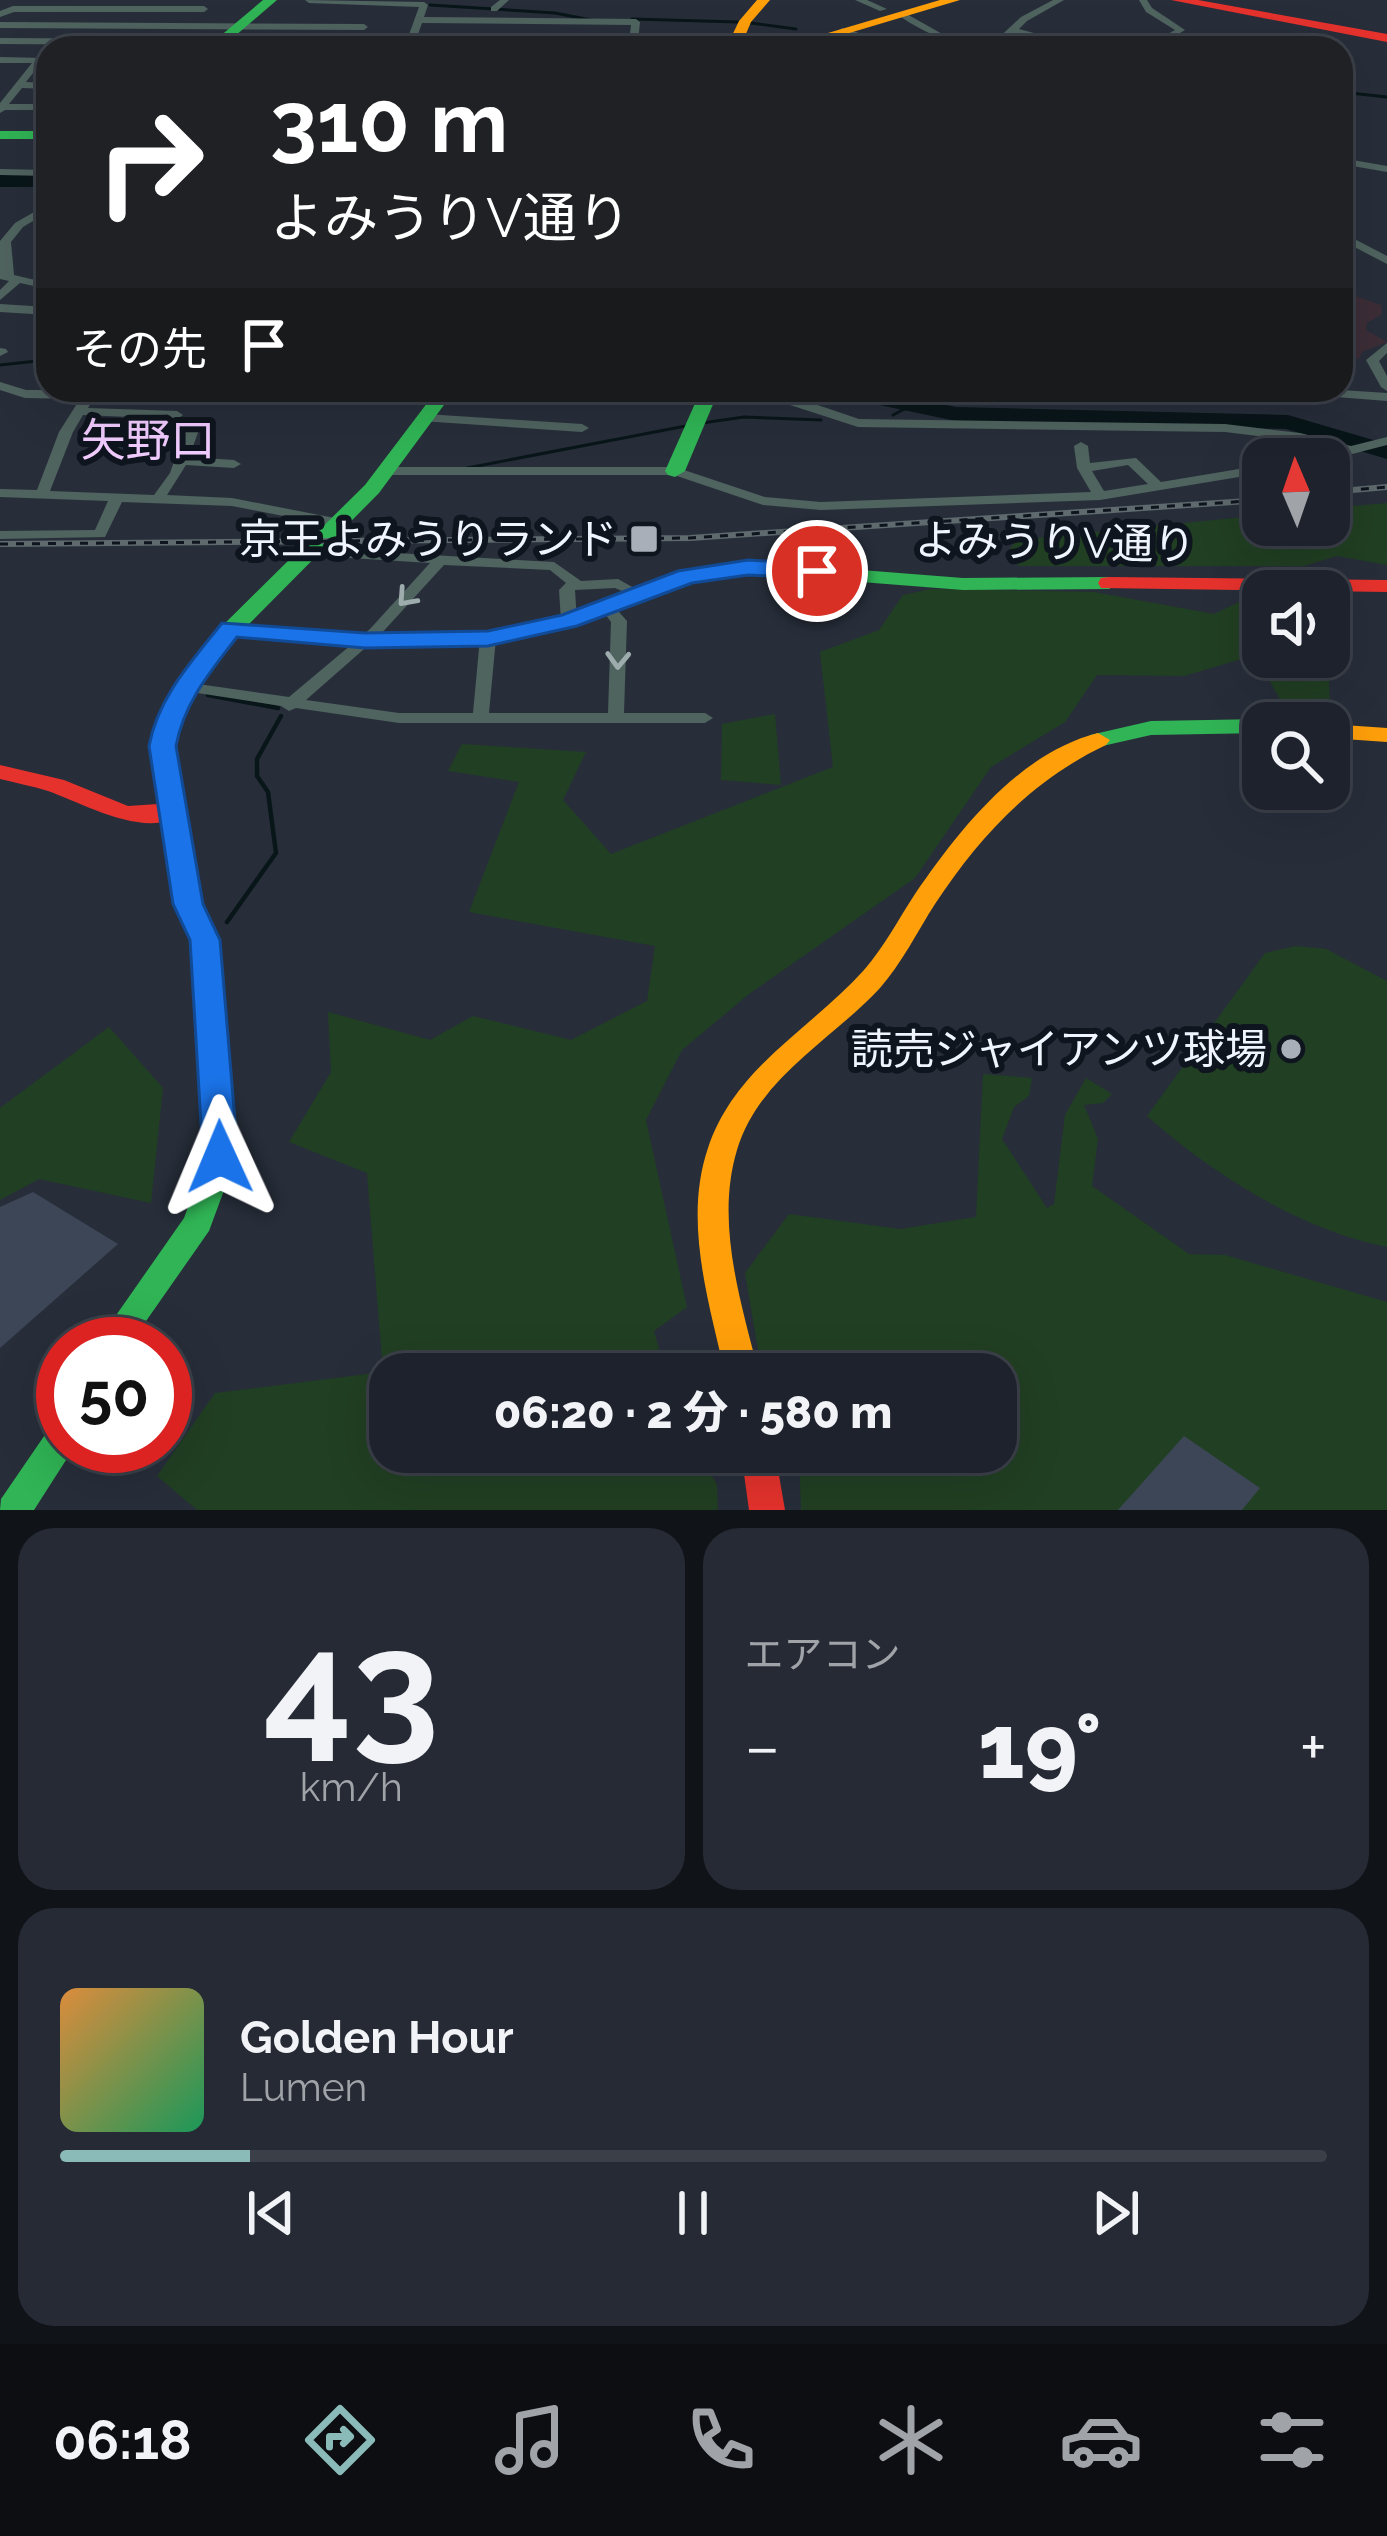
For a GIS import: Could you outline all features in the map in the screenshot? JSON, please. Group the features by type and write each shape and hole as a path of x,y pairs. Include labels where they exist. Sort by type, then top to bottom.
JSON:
{"main road":[{"path":"227,36 271,0"},
{"path":"740,36 764,0"},
{"path":"1177,0 1387,37"},
{"path":"1196,0 1387,37"},
{"path":"802,36 900,7"},
{"path":"818,36 900,7"},
{"path":"0,138 36,138"},
{"path":"132,1317 199,1226 212,1201 220,1157 205,940 188,904 162,746 166,724 184,687 231,629 340,524 387,471 437,402"},
{"path":"675,471 705,402"},
{"name":"よみうりV通り","path":"231,629 365,641 488,638 568,621 687,577 748,567 963,584 1338,582 1387,586"},
{"path":"738,1353 717,1243 715,1196 722,1148 758,1080 783,1053 871,980 1010,790 1044,763 1085,742 1142,728 1242,725"},
{"path":"1350,732 1387,735"},
{"path":"0,772 55,785 125,814 173,811"},
{"path":"14,1510 38,1473"},
{"path":"761,1473 767,1510"}],"street":[{"path":"309,0 424,5 413,36"},
{"path":"494,9 506,0"},
{"path":"1006,36 1040,8 1060,0"},
{"path":"1143,0 1149,10 1181,30 1170,36"},
{"path":"287,26 321,1"},
{"path":"41,36 62,5"},
{"path":"0,14 62,5 205,9 171,36"},
{"path":"360,36 374,5"},
{"path":"900,7 938,36"},
{"path":"104,25 116,9"},
{"path":"418,20 636,22 634,36"},
{"path":"0,25 182,26 214,36"},
{"path":"238,36 287,26 364,27"},
{"path":"1013,30 1037,36"},
{"path":"0,41 36,41"},
{"path":"23,60 36,42"},
{"path":"0,60 36,62"},
{"path":"1,108 36,65"},
{"path":"19,86 36,86"},
{"path":"1,108 36,107"},
{"path":"1353,163 1387,169"},
{"path":"0,172 36,172"},
{"path":"0,296 9,277 4,242 36,214"},
{"path":"1353,242 1387,261"},
{"path":"0,308 36,310"},
{"path":"1387,346 1374,355 1387,387"},
{"path":"0,386 36,394"},
{"path":"1353,394 1387,397"},
{"path":"43,492 84,402"},
{"path":"795,402 858,423 1225,428 1300,437 1356,451"},
{"path":"78,411 177,416"},
{"path":"426,418 582,428"},
{"path":"156,501 181,461 192,430"},
{"path":"1350,452 1385,442"},
{"path":"1081,446 1084,468 1100,496"},
{"path":"181,461 234,464"},
{"path":"1084,468 1131,461 1160,488"},
{"path":"387,471 675,471 742,495 791,505 1100,496 1242,474"},
{"path":"0,493 232,502 340,524"},
{"path":"0,535 100,534 115,501"},
{"path":"308,552 554,566 577,585"},
{"path":"289,706 365,641 439,562 449,559"},
{"path":"568,621 566,590 577,585 618,583 638,593"},
{"path":"608,608 620,620 616,718"},
{"path":"480,719 488,638"},
{"path":"184,687 289,706 399,718 705,718"}],"shaded area":[{"path":"1353,295 1381,305 1382,314 1367,323 1366,330 1387,342 1362,352 1359,359 1353,357"}],"green space":[{"path":"1387,503 1387,565 1337,556 1304,566 1019,566 1007,552 1017,540 1242,517 1242,546 1350,546 1350,506"},
{"path":"931,589 1094,592 1214,614 1239,602 1242,659 1184,676 1097,675 1065,722 991,767 915,878 749,994 682,1050 646,1120 687,1307 654,1331 660,1353 381,1353 367,1173 289,1142 331,1072 328,1012 430,1040 473,1016 571,1040 647,1001 655,946 469,912 519,782 448,771 462,744 586,752 563,800 611,854 833,767 820,652 879,630 903,595"},
{"path":"1268,678 1329,678 1330,702 1281,702"},
{"path":"775,714 781,785 721,780 722,724"},
{"name":"読売ジャイアンツ球場","path":"1296,946 1326,949 1387,981 1387,1247 1322,1228 1259,1197 1200,1159 1147,1116 1265,953"},
{"path":"109,1027 163,1088 151,1203 39,1179 0,1200 0,1108"},
{"path":"983,1074 1032,1078 1029,1096 1014,1107 1002,1139 1047,1208 1054,1204 1065,1115 1086,1078 1112,1094 1103,1103 1084,1105 1098,1139 1092,1186 1189,1254 1225,1255 1387,1302 1387,1510 801,1510 800,1473 1017,1473 1017,1353 758,1353 745,1273 789,1214 900,1229 976,1217"},
{"path":"369,1374 369,1473 709,1473 717,1484 718,1510 197,1510 157,1476 192,1473 192,1426 215,1393"}],"building":[{"path":"33,1192 118,1244 0,1348 0,1207"},
{"path":"1184,1436 1260,1488 1242,1510 1118,1510"}],"waterway":[{"path":"430,5 555,13 591,20"},
{"path":"632,19 738,22"},
{"path":"751,23 796,29"},
{"path":"1353,93 1387,97"},
{"path":"0,181 36,181"},
{"path":"0,365 36,361"},
{"path":"898,402 956,414 1288,422 1387,452"},
{"path":"893,415 908,407"},
{"path":"702,423 744,417 821,420"},
{"path":"467,468 691,425"},
{"path":"208,695 278,708"},
{"path":"227,922 276,853 268,792 257,776 257,759 281,716"}],"railway":[{"path":"1350,490 1387,487"},
{"path":"0,544 690,538 1242,501"}],"traffic: fast":[{"path":"228,36 271,0"},
{"path":"0,135 36,135"},
{"path":"131,1317 198,1222 218,1166 222,1128 205,940 188,904 163,758 166,724 184,687 215,646 372,489 437,402"},
{"path":"675,471 705,402"},
{"path":"231,629 365,641 488,638 569,621 687,577 747,567 963,584 1109,583"},
{"path":"1098,740 1151,728 1242,726"},
{"path":"14,1510 38,1473"}],"traffic: slow":[{"path":"738,36 764,0"},
{"path":"826,36 954,0"},
{"path":"1350,732 1387,735"},
{"path":"737,1353 717,1262 713,1205 722,1149 733,1122 765,1077 878,971 943,873 1000,806 1045,768 1098,740"}],"traffic: jam":[{"path":"1177,0 1387,38"},
{"path":"1109,583 1387,586"},
{"path":"0,772 55,785 125,814 173,811"},
{"path":"761,1473 767,1510"}],"place":[{"name":"京王よみうりランド","path":"644,539"},
{"name":"読売ジャイアンツ球場","path":"1291,1049"}],"district":[{"name":"矢野口","path":"148,440"}],"route":[{"path":"220,1157 222,1128 205,940 188,904 162,746 166,724 184,687 231,629 365,641 488,638 568,621 646,590 724,569 817,571"}]}
